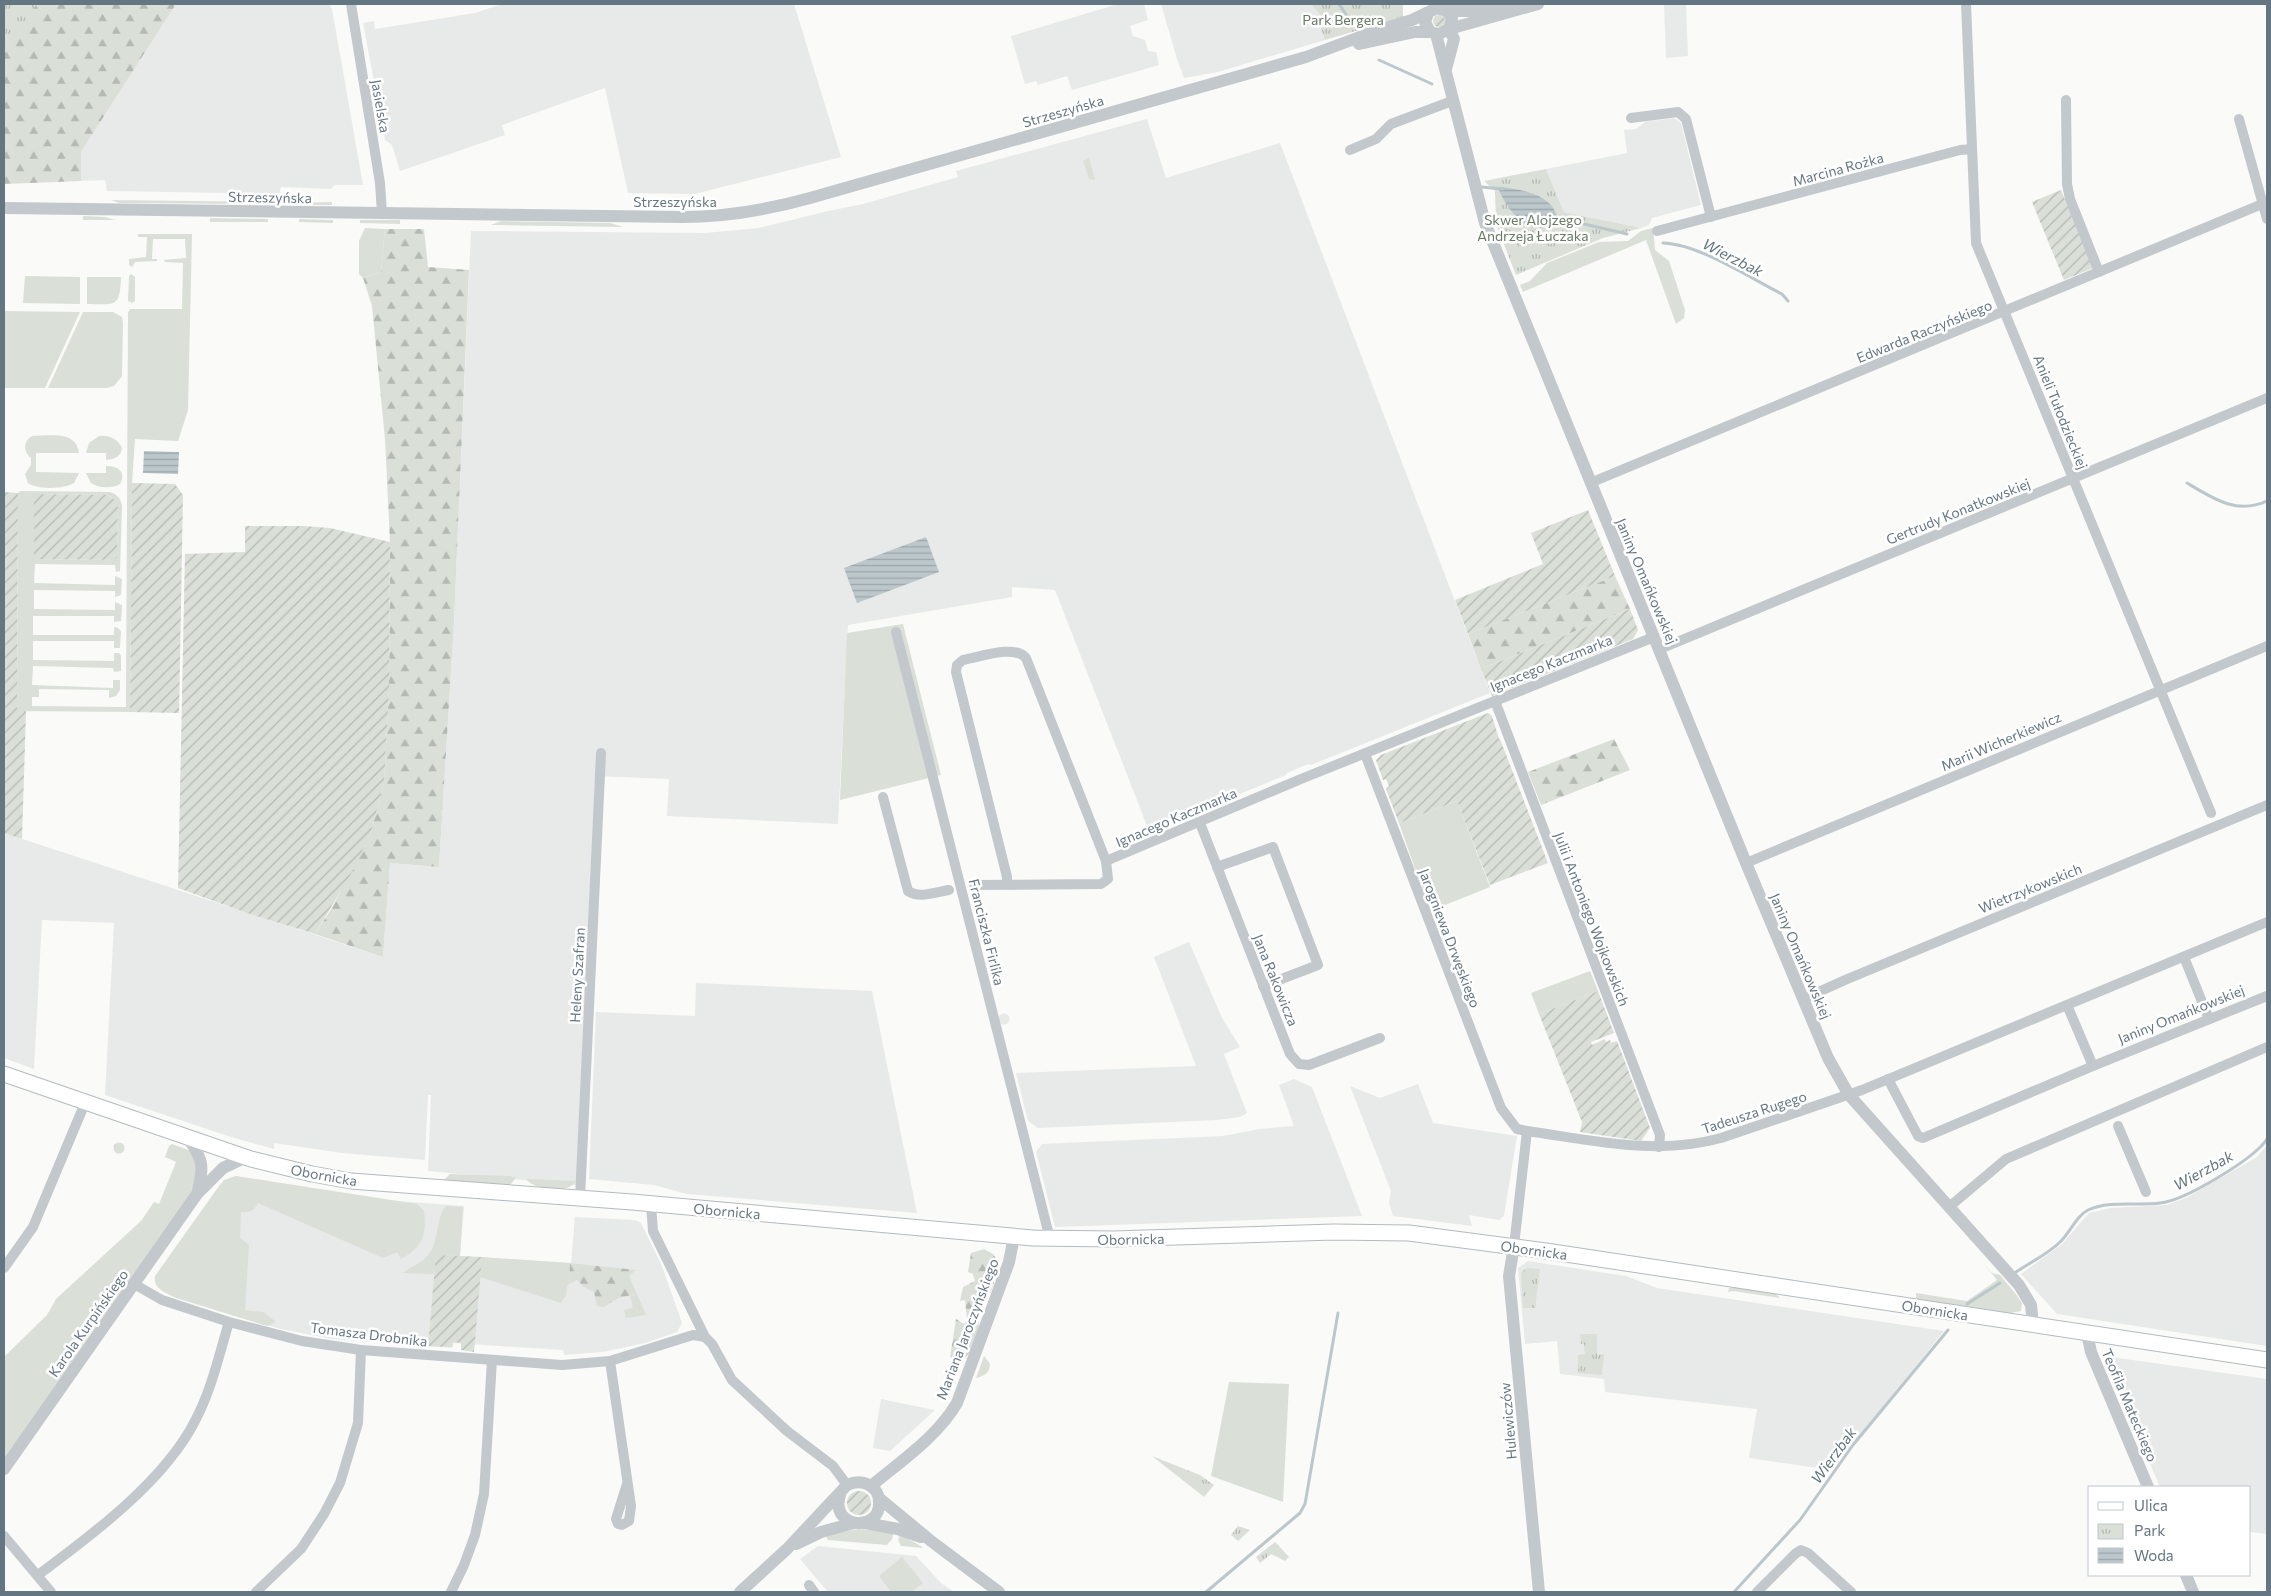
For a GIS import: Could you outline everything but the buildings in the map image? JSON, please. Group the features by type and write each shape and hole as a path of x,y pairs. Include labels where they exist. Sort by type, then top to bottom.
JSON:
{"main road":[{"name":"Obornicka","path":"4,1074 246,1157 279,1167 351,1181 580,1198 1050,1239 1121,1239 1371,1232 1409,1233 1514,1246 2267,1360"}],"street":[{"name":"Jasielska","path":"351,4 380,183 382,213"},
{"path":"1516,4 1472,11 1447,11 1440,8 1431,8 1425,22 1433,33 1443,34 1449,29 1538,4"},
{"name":"Anieli Tułodzieckiej","path":"1966,4 1976,243 2211,813"},
{"name":"Strzeszyńska","path":"1323,51 1431,8"},
{"path":"1447,11 1452,19 1449,29"},
{"name":"Janiny Omańkowskiej","path":"1446,69 1454,39 1449,29"},
{"name":"Strzeszyńska","path":"4,208 708,217 753,212 887,177 1323,51 1415,32 1433,33"},
{"name":"Janiny Omańkowskiej","path":"1433,33 1446,69 1452,100 1485,223 1746,863 1828,1058 1849,1095 2026,1295 2033,1311 2033,1325"},
{"path":"1350,150 1376,139 1391,124 1452,100"},
{"path":"2066,100 2067,184 2070,199 2099,272"},
{"path":"1631,118 1678,112 1686,119 1711,218"},
{"path":"2239,119 2266,203 2267,219"},
{"name":"Marcina Rożka","path":"1657,231 1950,153 1972,149"},
{"name":"Edwarda Raczyńskiego","path":"1590,483 2266,203"},
{"name":"Gertrudy Konatkowskiej","path":"1660,649 2267,398"},
{"name":"Franciszka Firlika","path":"896,632 1050,1239"},
{"name":"Ignacego Kaczmarka","path":"1007,884 1005,868 956,672 956,665 964,660 1014,650 1023,654 1026,658 1106,861 1200,823 1209,817 1654,637"},
{"name":"Marii Wicherkiewicz","path":"1746,863 2267,646"},
{"name":"Julii i Antoniego Wojkowskich","path":"1495,701 1660,1135 1660,1147"},
{"name":"Heleny Szafran","path":"580,1198 601,753"},
{"name":"Jarogniewa Drwęskiego","path":"1365,754 1501,1108 1522,1130"},
{"name":"Franciszka Firlika","path":"883,797 908,891 914,895 920,895 949,890"},
{"name":"Wietrzykowskich","path":"1803,999 1854,976 2267,805"},
{"name":"Jana Rakowicza","path":"1200,823 1290,1054 1299,1064 1309,1065 1380,1038"},
{"path":"1217,867 1273,847 1318,965 1263,986"},
{"name":"Franciszka Firlika","path":"974,885 1101,884 1108,879 1106,861"},
{"path":"1849,1095 2267,922"},
{"path":"2184,957 2209,1019"},
{"name":"Janiny Omańkowskiej","path":"1888,1079 1911,1126 1918,1136 1923,1138 2092,1066 2267,996"},
{"path":"2067,1005 2092,1066"},
{"path":"1948,1207 2006,1159 2267,1047"},
{"name":"Tadeusza Rugego","path":"1522,1130 1643,1148 1701,1144 1849,1095"},
{"path":"4,1268 33,1227 85,1103"},
{"path":"2118,1126 2146,1192"},
{"path":"1514,1246 1519,1203 1522,1130"},
{"path":"190,1139 200,1156 203,1167"},
{"path":"215,1147 220,1170"},
{"name":"Karola Kurpińskiego","path":"197,1194 203,1167 215,1147"},
{"name":"Karola Kurpińskiego","path":"4,1469 197,1194 220,1170 232,1162 246,1157"},
{"path":"652,1204 653,1231 705,1337 712,1344 732,1380 787,1431 833,1466 843,1490 838,1504 840,1512 846,1520 895,1528 930,1541"},
{"name":"Mariana Jaroczyńskiego","path":"871,1486 930,1436 945,1421 957,1403 1009,1262 1014,1236"},
{"name":"Hulewiczów","path":"1514,1246 1509,1276 1539,1592"},
{"name":"Tomasza Drobnika","path":"134,1284 162,1300 229,1322 302,1341 361,1350 562,1365 610,1361 693,1335 705,1337"},
{"path":"38,1575 91,1536 154,1476 178,1447 195,1421 208,1393 229,1322"},
{"name":"Teofila Mateckiego","path":"2087,1333 2091,1352 2148,1486"},
{"path":"256,1592 301,1549 324,1514 340,1483 358,1423 361,1350"},
{"path":"451,1592 464,1565 472,1542 484,1494 492,1360"},
{"path":"610,1361 627,1484"},
{"path":"740,1592 787,1549 843,1490 859,1482 871,1486 879,1498 930,1541 999,1592"},
{"path":"787,1549 821,1532 860,1523 877,1513 879,1498"},
{"path":"4,1536 51,1592"},
{"path":"1757,1592 1801,1550 1808,1553 1852,1592"},
{"path":"2186,1576 2193,1592"}],"shaded area":[{"path":"176,4 329,4 332,9 363,185 335,185 331,189 281,187 279,194 107,191 105,180 81,181 81,152"},
{"path":"502,4 794,4 841,157 694,194 628,193 605,88 502,125 505,135 400,171 392,145 385,140 363,23 374,21 375,29 475,13"},
{"path":"1118,4 1144,4 1148,20 1130,26 1133,36 1145,40 1148,51 1156,52 1159,65 1072,90 1067,76 1038,85 1036,81 1025,84 1011,36"},
{"path":"1161,4 1311,4 1326,22 1319,24 1325,40 1218,72 1184,78"},
{"path":"1664,4 1686,4 1688,56 1666,58"},
{"path":"1674,118 1681,123 1701,205 1652,218 1649,225 1641,228 1564,212 1546,169 1627,153 1624,130 1636,129 1645,122"},
{"path":"1147,119 1166,178 1280,143 1490,693 1311,765 1308,764 1286,775 1149,831 1055,590 1012,587 1012,597 848,625 838,824 667,816 669,779 595,776 576,1185 428,1171 431,1095 428,1095 425,1160 342,1153 274,1143 274,1149 231,1137 105,1095 114,923 42,920 34,1069 4,1058 4,833 383,957 390,863 439,867 454,622 471,231 705,233 759,228 863,204 958,177 956,171"},
{"path":"1189,942 1222,1018 1240,1047 1224,1054 1247,1113 1240,1117 1217,1120 1038,1128 1028,1121 1016,1073 1196,1066 1154,957"},
{"path":"696,983 872,991 917,1213 687,1194 654,1185 589,1179 596,1012 695,1016"},
{"path":"1004,1013 1010,1019 1004,1025 998,1019"},
{"path":"1294,1079 1312,1087 1362,1216 1055,1227 1036,1152 1042,1144 1223,1136 1259,1129 1294,1126 1279,1085"},
{"path":"1418,1084 1433,1123 1517,1136 1504,1216 1499,1220 1469,1215 1472,1226 1393,1216 1389,1202 1391,1191 1350,1086 1380,1098"},
{"path":"2267,1145 2267,1346 2057,1314 2021,1274 2062,1244 2089,1213 2110,1208 2167,1205 2186,1198 2257,1157"},
{"path":"242,1178 344,1197 464,1206 460,1256 571,1263 575,1217 635,1220 641,1223 662,1266 682,1323 677,1332 645,1343 603,1352 564,1355 563,1350 453,1343 452,1348 332,1339 281,1329 231,1315"},
{"path":"1528,1261 1626,1276 1657,1288 1944,1331 1832,1470 1749,1458 1757,1409 1605,1392 1604,1379 1560,1374 1557,1341 1525,1344 1518,1268"},
{"path":"2104,1356 2267,1379 2267,1534 2251,1532 2251,1486 2160,1486"},
{"path":"881,1399 935,1410 890,1451 873,1448"},
{"path":"818,1546 916,1556 941,1583 954,1592 828,1592 800,1559"}],"green space":[{"path":"4,4 37,4 12,38 4,37"},
{"path":"8,4 176,4 81,152 81,181 4,184 4,9"},
{"name":"Park Bergera","path":"1311,4 1403,4 1403,17 1325,40 1319,24 1326,22"},
{"path":"1437,15 1441,15 1445,21 1441,27 1437,27 1433,23 1433,19"},
{"path":"1089,158 1095,180 1089,179 1083,161"},
{"name":"Skwer Alojzego Andrzeja Łuczaka","path":"1546,169 1564,212 1641,228 1603,238 1516,275 1496,224 1495,191 1484,181"},
{"path":"2061,190 2093,268 2064,280 2032,202"},
{"path":"111,200 277,202 269,204 119,203"},
{"path":"332,202 332,205 298,205 292,203"},
{"path":"83,216 105,217 115,220 83,220"},
{"path":"210,218 268,219 268,222 210,222"},
{"path":"299,219 333,220 333,223 299,222"},
{"path":"360,220 400,220 400,224 360,223"},
{"path":"501,221 610,223 623,227 491,225"},
{"path":"365,228 385,229 381,272 363,278 359,274 359,241"},
{"path":"1653,228 1655,250 1669,261 1685,310 1684,318 1676,324 1646,240 1523,292 1520,285 1530,281 1547,263 1599,242 1628,241 1641,231"},
{"path":"385,229 424,229 428,267 469,270 454,622 439,867 390,863 383,957 315,934 333,906 371,832 384,783 389,691 390,542 385,439 372,306 363,278 381,272"},
{"path":"138,234 192,234 188,410 178,441 135,439 132,483 130,712 17,711 18,493 20,491 110,492 117,495 121,501 120,571 116,572 115,565 35,564 34,583 115,585 115,576 122,579 121,595 115,597 115,591 34,590 34,609 115,610 115,602 122,605 121,621 114,622 114,616 33,616 33,635 114,635 114,627 118,628 121,631 120,648 114,648 114,641 33,641 33,660 114,661 114,653 119,653 121,656 121,671 114,672 113,668 33,666 32,685 113,688 113,680 120,680 120,690 116,696 109,698 109,690 39,689 39,697 32,697 32,706 126,707 128,313 130,309 182,309 183,263 165,262 164,260 186,258 185,239 153,239 152,259 157,259 157,261 135,262 132,267 129,265 129,259 146,257 147,237 138,237","holes":["41,494 107,495 111,497 118,507 117,558 114,560 34,559"]},
{"path":"131,274 135,277 135,301 132,303 128,301 129,276"},
{"path":"25,276 80,277 80,304 23,303"},
{"path":"87,277 121,277 117,300 110,304 87,304"},
{"path":"4,311 80,312 45,388 4,388"},
{"path":"83,312 113,312 122,317 122,376 114,386 107,388 48,388"},
{"path":"54,435 73,441 79,453 36,453 36,472 79,473 74,483 64,487 51,488 38,487 28,483 25,474 31,465 31,458 28,456 25,447 27,441 32,436"},
{"path":"99,436 106,436 116,440 122,448 119,455 106,460 106,453 86,453 89,443"},
{"path":"106,466 120,470 122,479 120,484 113,487 105,487 91,483 86,473 106,473"},
{"path":"132,483 175,484 183,495 179,713 130,712"},
{"path":"4,492 18,493 17,710 26,711 22,839 4,833"},
{"path":"37,494 107,495 116,501 118,507 117,558 114,560 34,559 34,498"},
{"path":"1588,510 1615,576 1468,634 1455,600 1543,564 1531,533"},
{"path":"245,526 330,528 390,542 389,691 384,783 371,832 352,872 315,934 250,914 178,888 185,554 245,552"},
{"path":"1615,576 1630,609 1481,669 1468,634"},
{"path":"1630,609 1638,630 1633,639 1492,696 1481,669"},
{"path":"903,624 941,775 840,800 847,633"},
{"path":"1488,713 1492,716 1499,739 1548,863 1490,885 1457,801 1399,823 1386,789 1389,786 1386,779 1383,780 1376,760 1381,755"},
{"path":"1614,739 1630,770 1541,805 1528,772"},
{"path":"1457,801 1490,887 1430,911 1399,823"},
{"path":"1590,971 1598,991 1539,1014 1531,993"},
{"path":"1598,991 1614,1033 1591,1042 1592,1045 1605,1039 1606,1042 1610,1040 1611,1043 1617,1041 1650,1128 1641,1141 1580,1132 1582,1122 1539,1014"},
{"path":"119,1142 125,1148 119,1154 113,1148"},
{"path":"172,1144 191,1151 198,1171 190,1195 4,1460 4,1357 47,1315 56,1299 141,1221 154,1202 159,1204 176,1162 165,1157 169,1146"},
{"path":"450,1174 511,1176 512,1178 515,1176 515,1179 510,1185 444,1180"},
{"path":"236,1176 417,1204 424,1211 424,1234 422,1240 408,1255 401,1259 397,1252 383,1258 258,1203 251,1211 241,1212 240,1238 249,1245 245,1310 263,1312 275,1321 274,1323 267,1326 176,1298 164,1292 156,1284 155,1276 219,1186 224,1180"},
{"path":"526,1179 576,1181 566,1188 551,1189 536,1186"},
{"path":"446,1206 463,1207 460,1256 436,1255 434,1274 403,1273 422,1261 431,1251 434,1246 441,1216"},
{"path":"984,1249 993,1254 999,1263 991,1278 994,1283 990,1293 983,1294 983,1306 979,1308 979,1329 976,1341 970,1352 958,1362 950,1357 956,1319 964,1324 967,1320 965,1300 960,1301 963,1287 975,1281 973,1274 968,1272 971,1253"},
{"path":"436,1255 482,1257 474,1352 461,1350 461,1343 453,1342 452,1347 428,1346"},
{"path":"482,1257 570,1263 569,1284 566,1295 561,1303 480,1277"},
{"path":"1981,1260 1992,1273 2000,1275 2015,1293 2022,1303 2021,1311 2010,1313 1916,1299 1916,1293 1967,1301 1997,1280"},
{"path":"570,1263 636,1270 629,1276 637,1294 618,1298 604,1307 597,1306 594,1292 584,1287 577,1280 569,1284"},
{"path":"1527,1268 1540,1269 1535,1308 1523,1308 1521,1272"},
{"path":"1736,1287 1775,1293 1780,1298 1733,1291 1728,1292 1729,1288"},
{"path":"637,1294 646,1315 626,1318 624,1310 633,1308 630,1296"},
{"path":"1580,1334 1597,1334 1597,1355 1604,1354 1602,1375 1578,1373 1578,1355 1585,1354"},
{"path":"984,1356 990,1364 989,1370 984,1375 976,1378"},
{"path":"1229,1382 1289,1384 1283,1502 1211,1476"},
{"path":"1152,1456 1200,1475 1214,1485 1204,1497"},
{"path":"859,1491 868,1494 871,1503 868,1512 859,1515 850,1512 847,1503 850,1494"},
{"path":"1238,1526 1250,1530 1238,1541 1231,1535"},
{"path":"859,1529 894,1532 892,1539 887,1545 828,1540 825,1535"},
{"path":"900,1534 924,1548 901,1546 898,1540"},
{"path":"1275,1542 1289,1557 1285,1561 1271,1554 1260,1563 1256,1557"},
{"path":"902,1557 923,1583 911,1592 891,1592 879,1576"}],"water":[{"path":"1501,187 1536,195 1550,204 1558,219 1549,226 1540,228 1523,222 1503,199 1499,190"},
{"path":"144,451 179,452 178,474 143,473"},
{"path":"926,537 939,572 857,603 844,568"}],"waterway":[{"name":"Wierzbak","path":"1339,4 1349,19"},
{"name":"Wierzbak","path":"1379,60 1432,84"},
{"name":"Wierzbak","path":"1481,187 1503,189"},
{"name":"Wierzbak","path":"1554,217 1627,234"},
{"name":"Wierzbak","path":"1663,243 1677,245 1708,255 1782,294 1788,301"},
{"name":"Wierzbak","path":"2187,483 2207,495 2236,506 2256,505 2267,501"},
{"name":"Wierzbak","path":"2016,1272 2055,1246 2064,1238 2080,1216 2088,1210 2114,1204 2160,1203 2185,1195 2234,1168 2267,1139"},
{"name":"Wierzbak","path":"1967,1304 2000,1283"},
{"path":"1206,1592 1300,1513 1305,1504 1338,1313"},
{"name":"Wierzbak","path":"1734,1592 1800,1520 1853,1445 1948,1330"}]}
